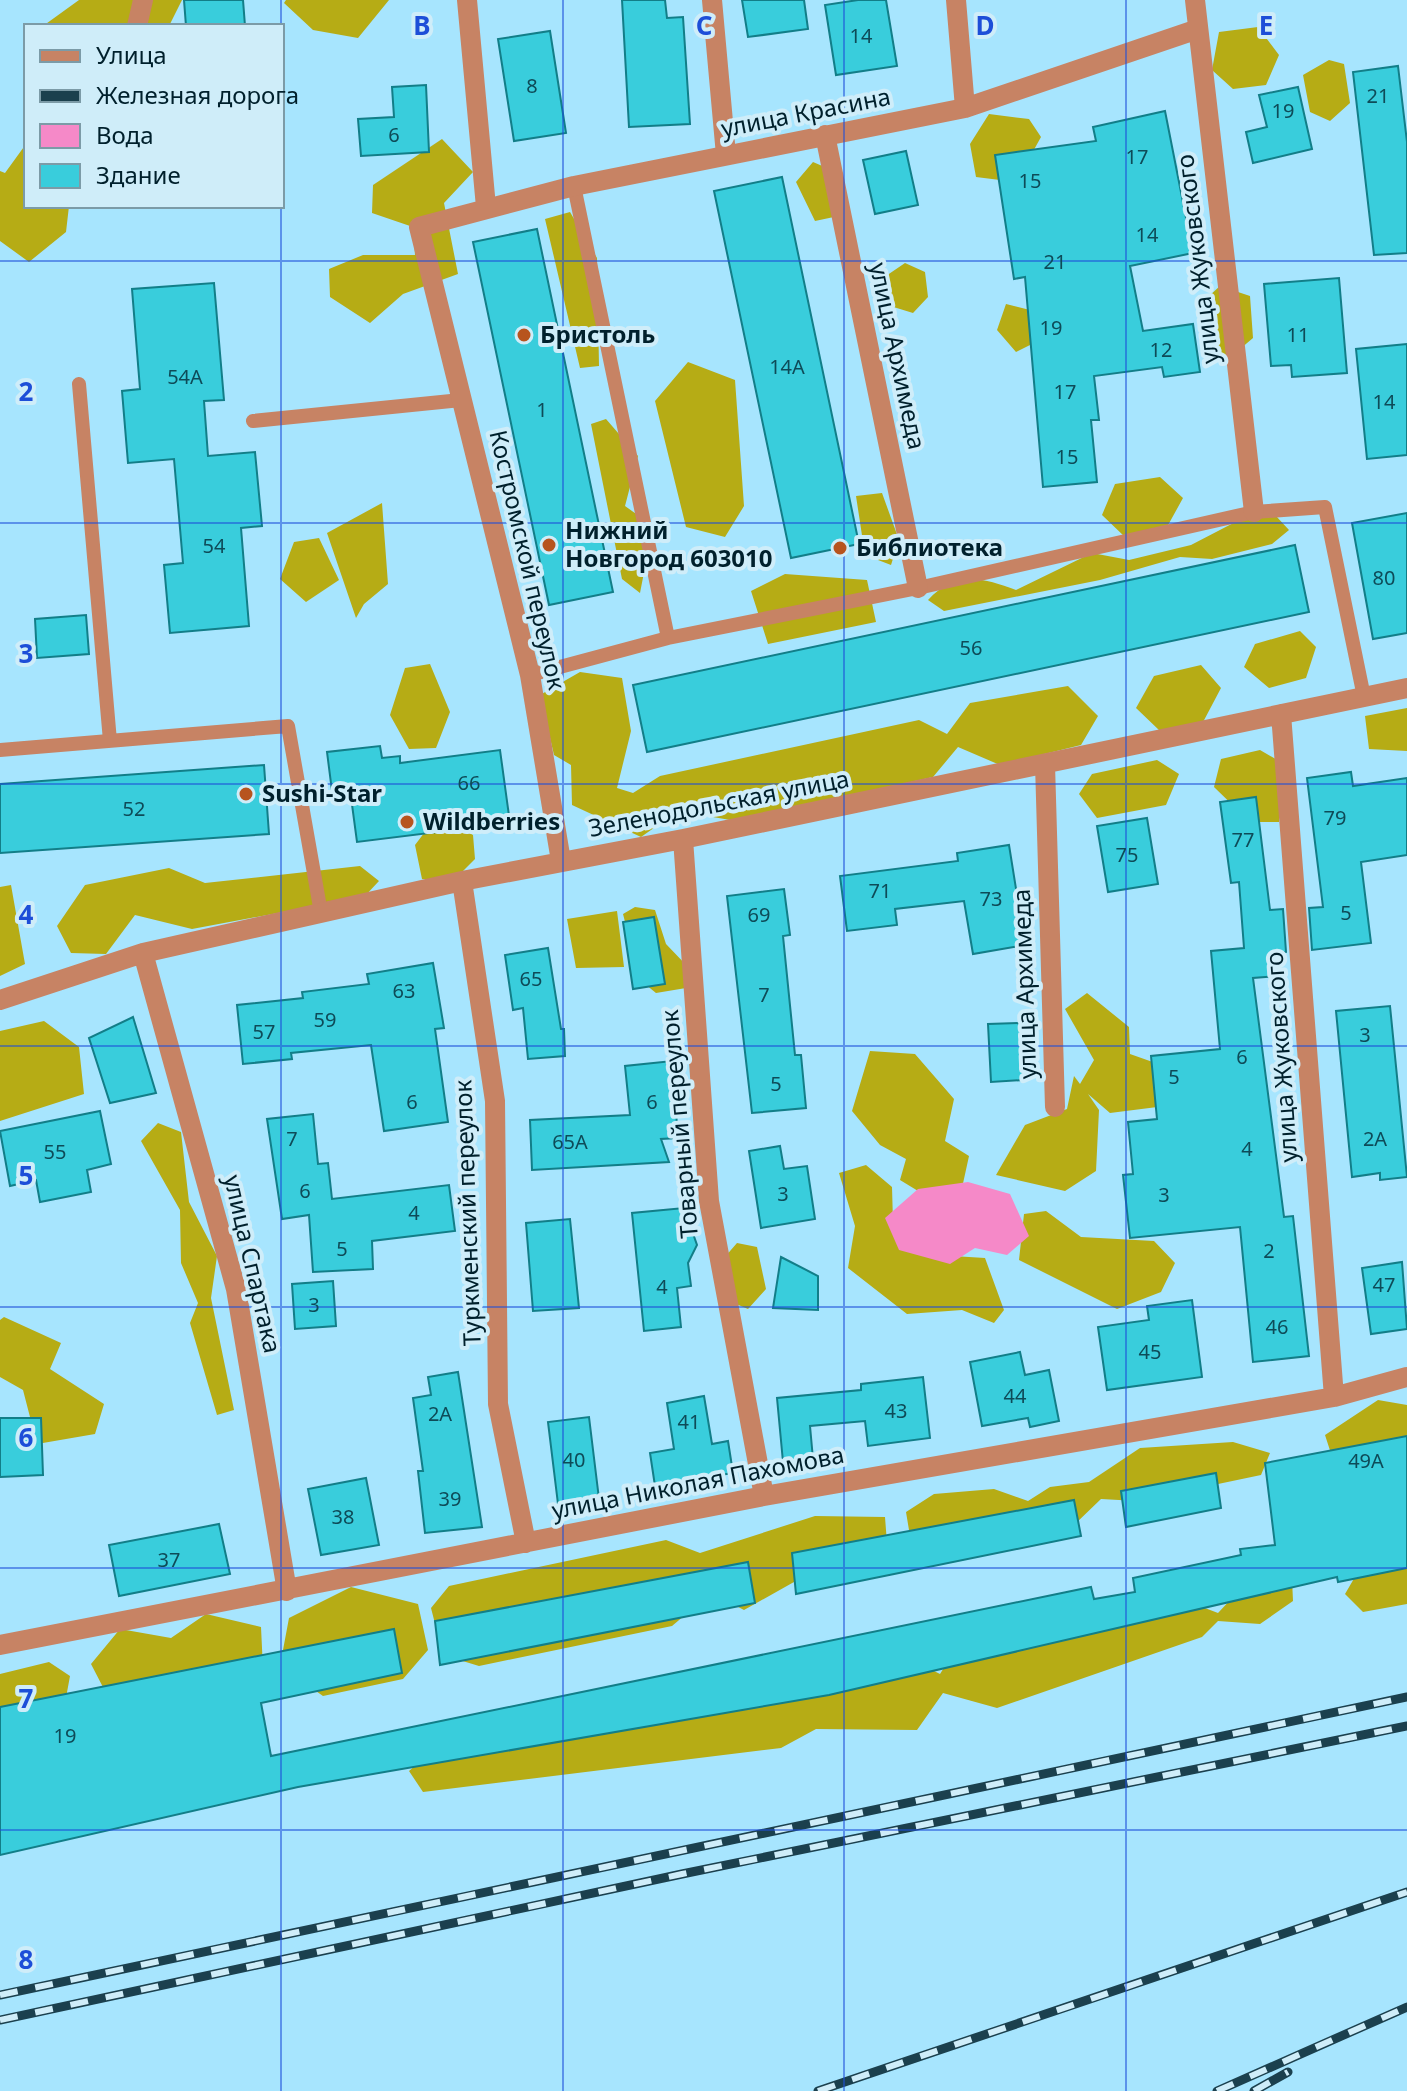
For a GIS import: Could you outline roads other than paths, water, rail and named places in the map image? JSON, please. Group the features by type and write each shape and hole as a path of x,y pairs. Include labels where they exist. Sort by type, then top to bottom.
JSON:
{"street":[{"path":"137,24 143,0"},
{"path":"467,0 486,207"},
{"path":"712,0 726,155"},
{"path":"956,0 965,108"},
{"name":"улица Жуковского","path":"1195,0 1254,512"},
{"name":"улица Красина","path":"419,227 574,186 965,108 1198,29"},
{"name":"улица Архимеда","path":"825,135 918,588"},
{"name":"Костромской переулок","path":"419,227 530,675 561,861"},
{"name":"Зеленодольская улица","path":"0,1000 143,953 462,881 683,839 1407,688"},
{"name":"улица Жуковского","path":"1281,714 1334,1397"},
{"name":"улица Архимеда","path":"1045,764 1055,1107"},
{"name":"Товарный переулок","path":"683,839 709,1201 764,1496"},
{"name":"Туркменский переулок","path":"462,881 495,1101 498,1404 526,1543"},
{"name":"улица Спартака","path":"143,953 236,1289 287,1591"},
{"name":"улица Николая Пахомова","path":"0,1645 764,1496 1334,1397 1407,1377"}],"lane":[{"path":"574,186 668,638"},
{"path":"79,384 110,741"},
{"path":"253,421 461,400"},
{"path":"530,675 668,638 918,588 1254,512 1325,507 1364,697"},
{"path":"0,750 288,726 321,913"}],"water":[{"path":"968,1182 1010,1194 1029,1236 1007,1255 975,1248 950,1264 899,1250 885,1218 918,1189"}],"railway":[{"path":"0,1995 1407,1697"},
{"path":"0,2020 682,1874 1407,1726"},
{"path":"818,2091 1407,1892"},
{"path":"1217,2091 1407,2007"},
{"path":"1254,2091 1288,2072"}],"place":[{"name":"Бристоль","path":"524,335"},
{"name":"Нижний Новгород 603010","path":"549,545"},
{"name":"Библиотека","path":"840,548"},
{"name":"Sushi-Star","path":"246,794"},
{"name":"Wildberries","path":"407,822"}]}
